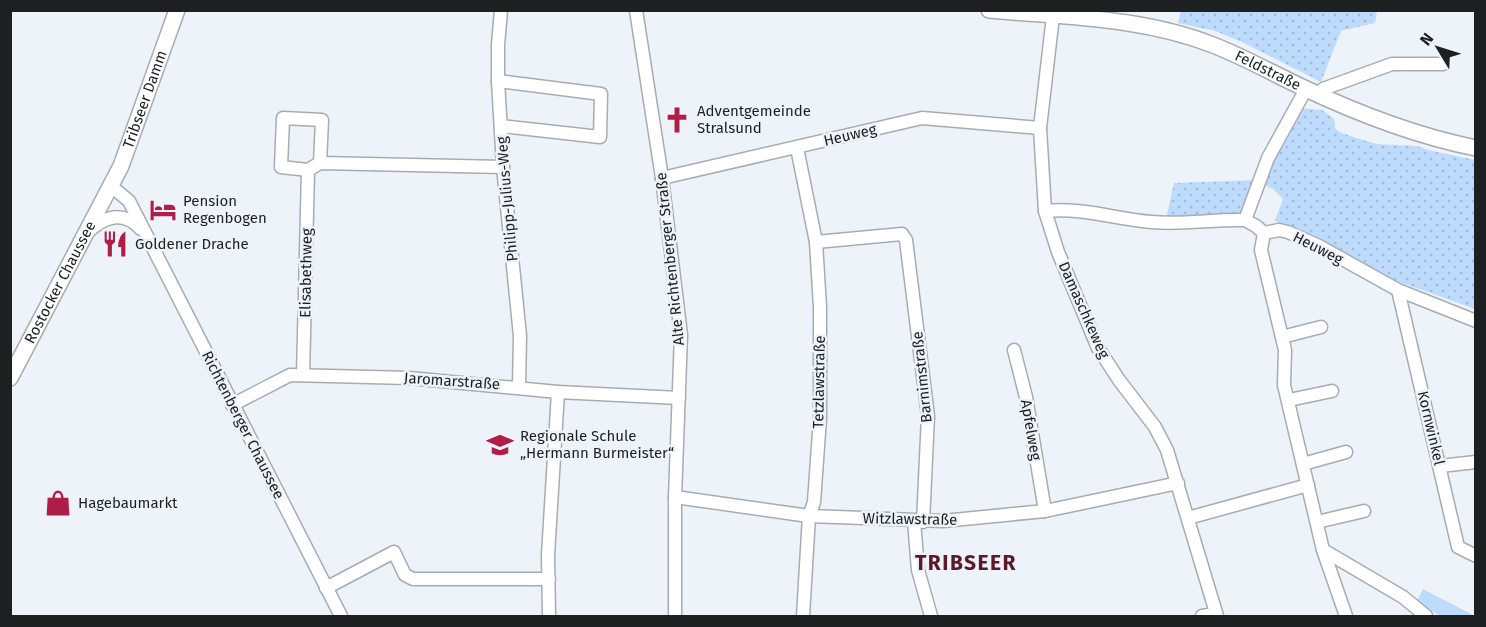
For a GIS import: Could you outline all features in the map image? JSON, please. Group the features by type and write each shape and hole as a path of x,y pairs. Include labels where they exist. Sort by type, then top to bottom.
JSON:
{"main road":[{"name":"Tribseer Damm","path":"111,186 132,136 177,10"},
{"name":"Feldstraße","path":"989,10 1124,22 1185,35 1214,45 1360,113 1420,135 1476,148"},
{"name":"Rostocker Chaussee","path":"10,378 111,186"}],"street":[{"name":"Philipp-Julius-Weg","path":"501,10 498,81 503,167 520,336 519,387"},
{"name":"Alte Richtenberger Straße","path":"636,10 662,178 681,334 675,497 675,616"},
{"name":"Damaschkeweg","path":"1053,16 1040,128 1045,211 1058,252 1098,348 1155,427 1167,450 1217,615"},
{"path":"1045,211 1065,209 1088,211 1165,223 1245,220 1268,158 1313,92 1392,64 1443,64"},
{"path":"498,81 601,94 600,137 501,126"},
{"path":"320,163 322,120 283,118 280,167 308,170 320,163 503,167"},
{"name":"Heuweg","path":"662,178 922,118 1040,128"},
{"name":"Tetzlawstraße","path":"797,148 816,242 820,307 820,418 813,502 809,516 803,616"},
{"name":"Elisabethweg","path":"303,375 308,170"},
{"name":"Richtenberger Chaussee","path":"111,186 129,201 341,616"},
{"path":"81,241 98,223 115,216 130,220 145,233"},
{"name":"Heuweg","path":"1245,220 1264,232 1279,230 1304,239 1398,290 1476,321"},
{"path":"1264,232 1261,250 1285,350 1284,385 1323,550 1347,616"},
{"name":"Barnimstraße","path":"816,242 902,234 906,240 928,416 919,521 918,570 931,616"},
{"name":"Kornwinkel","path":"1398,290 1458,547 1476,556"},
{"path":"1282,337 1321,327"},
{"name":"Apfelweg","path":"1014,350 1026,398 1045,511"},
{"name":"Jaromarstraße","path":"232,405 290,375 409,378 558,392 679,398"},
{"path":"1288,400 1332,391"},
{"path":"549,616 558,392"},
{"path":"1303,464 1346,452"},
{"path":"1440,466 1476,462"},
{"name":"Witzlawstraße","path":"675,497 809,516 919,521 1045,511 1178,483"},
{"path":"1188,518 1308,485"},
{"path":"1317,522 1364,511"},
{"path":"1323,550 1403,597 1424,616"},
{"path":"326,588 394,552 405,575 413,579 549,579"},
{"path":"1202,616 1217,615"}],"shaded area":[{"path":"1181,10 1377,11 1375,23 1341,31 1321,82 1242,42 1215,31 1178,23"},
{"path":"1300,108 1322,110 1334,119 1335,128 1339,132 1353,137 1377,144 1417,146 1475,160 1475,309 1397,281 1316,236 1275,221 1283,199 1273,189 1262,184 1285,133"},
{"path":"1257,180 1240,216 1166,219 1174,183"},
{"path":"1423,589 1475,616 1441,616 1416,603"}],"place":[{"name":"Adventgemeinde Stralsund","path":"677,120"},
{"name":"Pension Regenbogen","path":"163,210"},
{"name":"Goldener Drache","path":"115,244"},
{"name":"Regionale Schule „Hermann Burmeister“","path":"500,445"},
{"name":"Hagebaumarkt","path":"58,503"}],"district":[{"name":"TRIBSEER","path":"966,563"}]}
